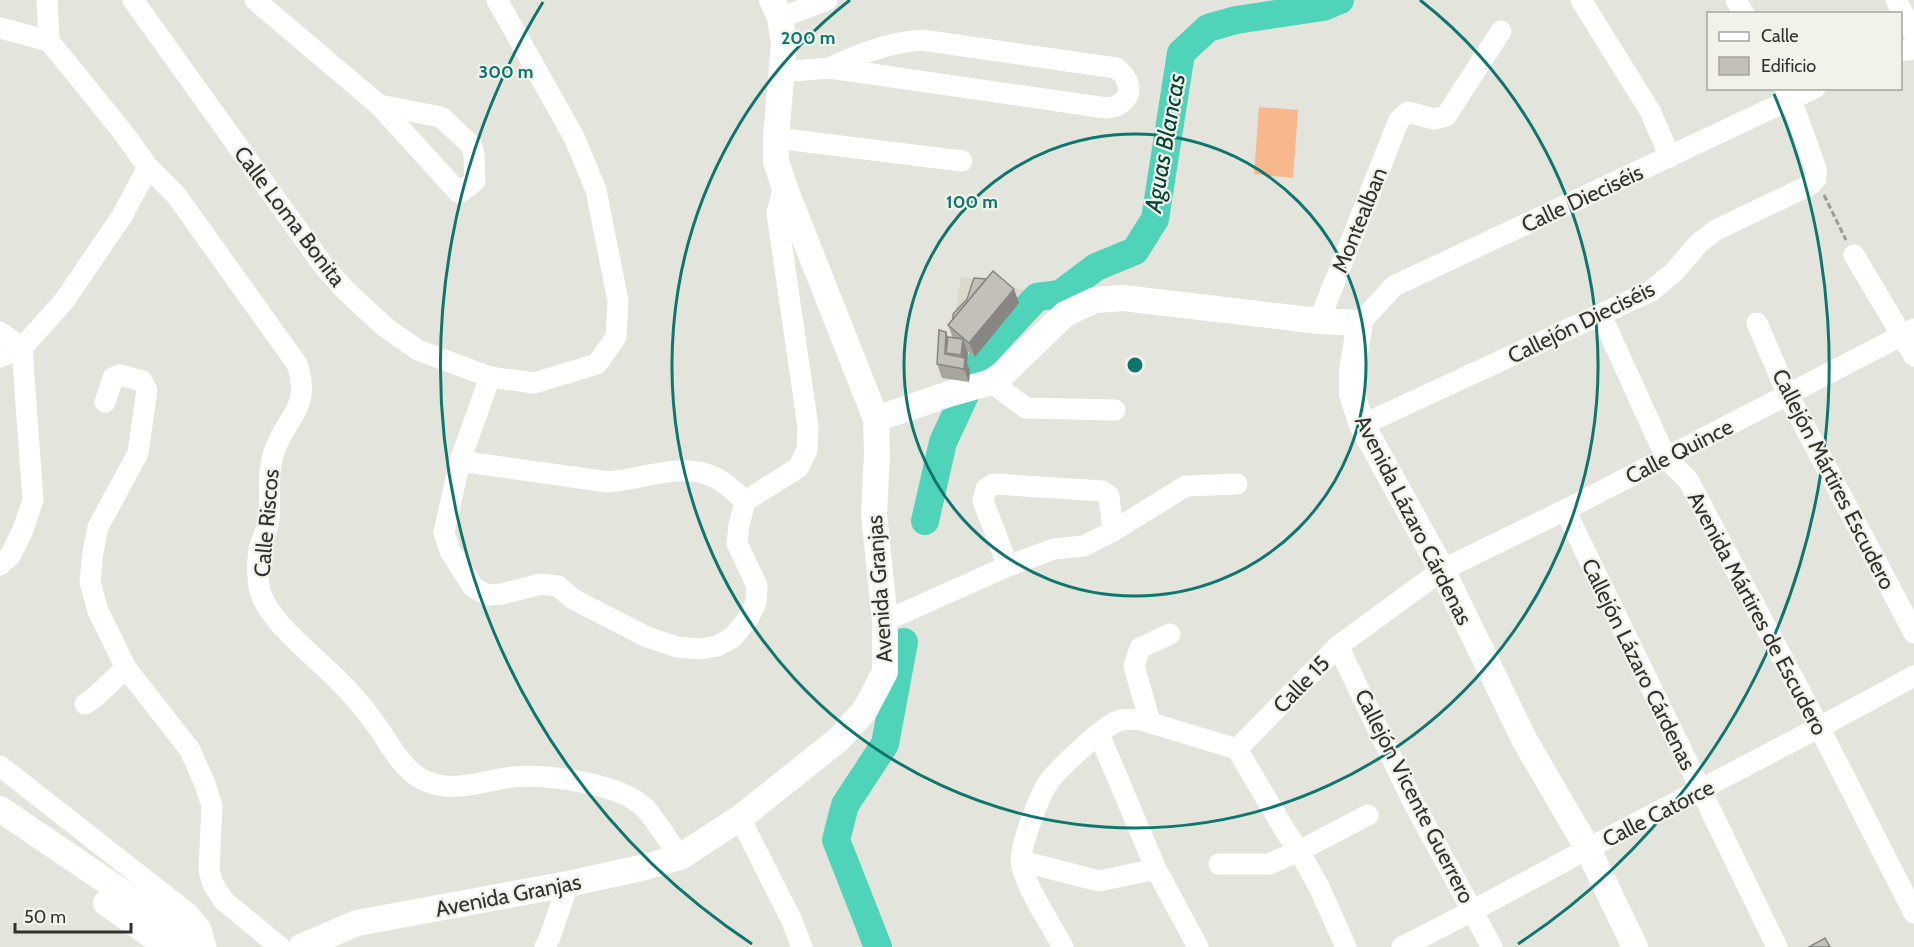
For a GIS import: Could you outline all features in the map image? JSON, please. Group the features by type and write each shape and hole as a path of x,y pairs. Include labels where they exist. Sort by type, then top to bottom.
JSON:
{"main road":[{"name":"Avenida Granjas","path":"301,947 357,923 568,884 680,857 740,818 838,738 865,710 885,672 885,621 874,514 876,419 776,161 780,72 784,44 776,9"},
{"path":"876,419 991,382 1004,374 1065,314 1095,300 1123,298 1319,321 1360,323"},
{"name":"Avenida Lázaro Cárdenas","path":"1360,323 1352,370 1352,394 1362,425 1442,570 1525,741 1588,849 1635,947"},
{"path":"0,809 205,947"},
{"path":"0,829 168,947"}],"street":[{"path":"0,28 49,41 47,0"},
{"name":"Calle Loma Bonita","path":"133,0 323,265 345,290 385,327 418,350 490,377 534,383 597,364 616,337 618,301 596,190 574,137 497,0"},
{"path":"255,0 379,105 459,193 475,181 472,146 441,117 379,105"},
{"path":"776,9 827,0"},
{"path":"1581,0 1650,111 1670,157"},
{"path":"1896,0 1914,34 1902,48"},
{"name":"Montealban","path":"1319,321 1399,120 1408,112 1434,119 1446,116 1501,31"},
{"path":"780,72 830,68 1106,108 1121,105 1128,93 1126,79 1116,68 922,40 868,50 830,68"},
{"name":"Calle Riscos","path":"49,41 148,167 176,195 297,364 301,378 301,396 297,411 276,446 271,462 269,522 259,549 261,594 272,615 340,682 374,721 402,764 426,782 460,787 513,777 549,776 616,791 641,803 680,857"},
{"name":"Calle Dieciséis","path":"1360,323 1394,286 1670,157 1788,94 1806,90"},
{"path":"1788,94 1816,169 1816,179"},
{"path":"776,138 962,161"},
{"path":"0,357 22,348 64,301 122,216 148,167"},
{"name":"Callejón Dieciséis","path":"1362,425 1651,291 1673,273 1699,243 1716,230 1810,185 1816,179"},
{"path":"490,377 460,461 444,532 450,551 473,587 487,595 502,594 541,584 558,586 573,599 637,631 677,647 700,649 717,646 732,638 748,619 756,602 757,586 737,543 739,525 746,501 798,468 807,450 808,427 777,213 784,186"},
{"path":"1854,255 1908,332 1914,356"},
{"name":"Avenida Mártires de Escudero","path":"1600,315 1666,458 1688,480 1820,729 1914,913"},
{"name":"Callejón Mártires Escudero","path":"1757,323 1788,395 1914,633"},
{"path":"0,332 22,348 33,500 23,531 10,556 0,565"},
{"name":"Calle Quince","path":"1442,570 1565,510 1908,332"},
{"path":"105,402 113,378 120,375 142,381 147,390 138,453 98,527 90,582 98,611 126,668 190,750 206,784 212,806 209,870 213,884 224,901 280,947"},
{"path":"991,382 1026,408 1115,410"},
{"path":"460,461 608,482 660,473 689,471 707,474 724,483 746,501"},
{"path":"1008,566 983,501 986,489 994,484 1102,491 1109,496 1113,531"},
{"path":"885,621 1008,566 1054,549 1084,546 1186,486 1237,484"},
{"name":"Callejón Lázaro Cárdenas","path":"1565,510 1776,947"},
{"name":"Calle 15","path":"1237,749 1338,645 1442,570"},
{"path":"1150,722 1134,666 1140,648 1170,634"},
{"name":"Callejón Vicente Guerrero","path":"1338,645 1413,802 1492,947"},
{"path":"85,704 126,668"},
{"name":"Calle Catorce","path":"1402,947 1820,729 1914,676"},
{"path":"1063,947 1024,876 1021,861 1022,847 1046,785 1057,771 1099,734 1114,723 1127,718 1150,722 1237,749 1320,889 1346,947"},
{"path":"1099,734 1156,869 1198,947"},
{"path":"0,766 189,914 201,929 205,947"},
{"path":"1219,864 1269,864 1368,815"},
{"path":"740,818 792,921 802,947"},
{"path":"1021,861 1099,881 1156,869"},
{"path":"544,947 550,937 568,884"}],"path":[{"path":"1816,179 1854,255"}],"shaded area":[{"path":"1259,107 1298,110 1293,178 1254,174"},
{"path":"961,277 1031,291 976,358 951,338"}],"building":[{"path":"993,271 1014,289 969,343 948,325"},
{"path":"974,278 986,279 953,319 953,314 967,299"},
{"path":"939,330 946,332 945,354 965,358 964,369 937,364"},
{"path":"948,337 963,339 961,355 946,353"},
{"path":"1825,938 1830,947 1809,947"}],"waterway":[{"name":"Aguas Blancas","path":"925,521 943,442 984,354 1037,297 1060,294 1096,267 1135,251 1155,219 1181,53 1208,28 1236,20 1323,7 1340,0"},
{"name":"Aguas Blancas","path":"878,947 836,840 845,805 885,744 904,642"}]}
